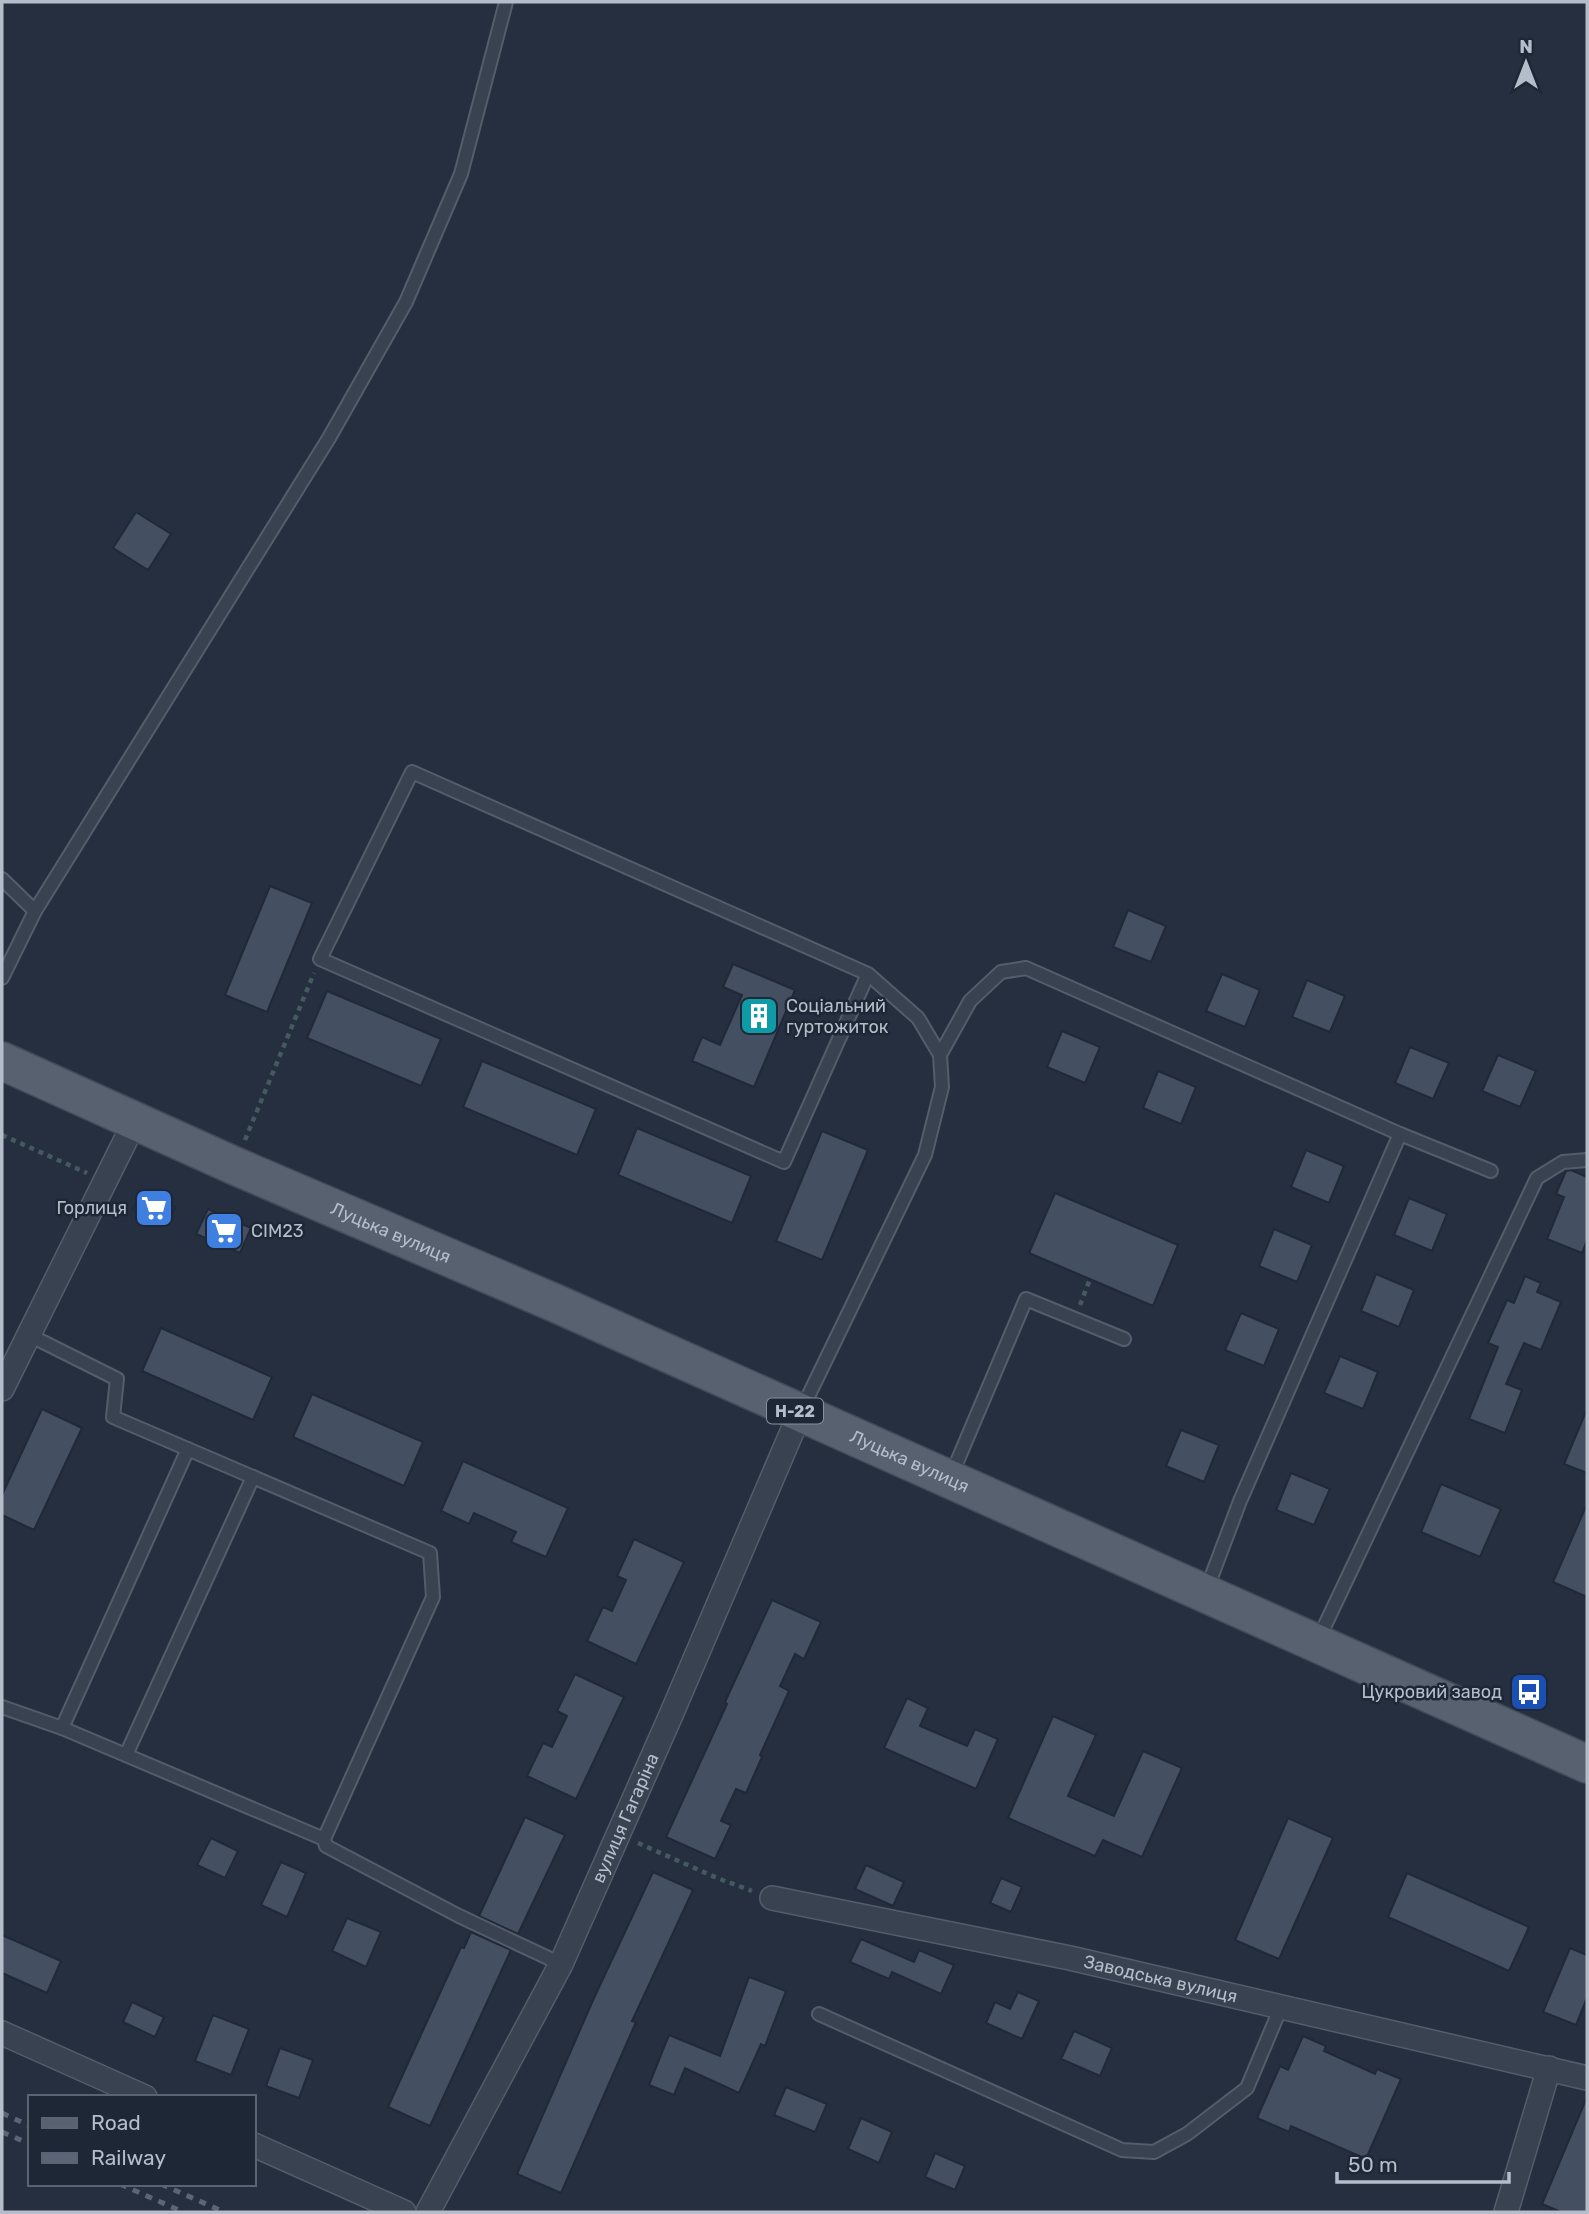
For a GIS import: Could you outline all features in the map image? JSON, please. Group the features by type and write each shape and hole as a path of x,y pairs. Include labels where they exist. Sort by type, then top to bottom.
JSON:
{"main road":[{"name":"Луцька вулиця","path":"2,1061 234,1166 555,1303 1587,1764"}],"street":[{"path":"5,1374 29,1335 135,1122"},
{"name":"вулиця Гагаріна","path":"428,2212 561,1964 800,1413"},
{"name":"Заводська вулиця","path":"772,1898 1070,1958 1587,2078"},
{"path":"2,2033 141,2095"},
{"path":"1506,2212 1549,2068"},
{"path":"256,2146 404,2212"}],"lane":[{"path":"2,978 35,911 329,438 406,302 461,174 506,2"},
{"path":"800,1413 925,1155 942,1087 940,1055 918,1018 868,974 412,772 320,960 784,1162 868,974"},
{"path":"2,879 35,911"},
{"path":"940,1055 970,1000 1001,972 1026,968 1399,1134 1491,1171"},
{"path":"1205,1594 1240,1501 1399,1134"},
{"path":"1316,1644 1537,1178 1563,1162 1587,1160"},
{"path":"950,1480 1026,1299 1124,1339"},
{"path":"29,1335 117,1379 113,1418 430,1553 433,1597 324,1839 326,1846 447,1910 561,1964"},
{"path":"62,1728 188,1449"},
{"path":"126,1755 253,1477"},
{"path":"2,1707 62,1728 324,1839"},
{"path":"819,2014 1122,2150 1154,2152 1187,2134 1247,2088 1282,2007"}],"path":[{"path":"234,1166 320,960"},
{"path":"2,1135 106,1182"},
{"path":"1074,1319 1090,1279"},
{"path":"618,1833 717,1878 772,1898"}],"building":[{"path":"136,512 171,534 148,570 113,548"},
{"path":"270,886 312,903 267,1012 225,995"},
{"path":"1128,910 1166,926 1151,962 1113,947"},
{"name":"Соціальний гуртожиток","path":"733,964 795,990 754,1087 692,1061 702,1037 720,1045 742,995 723,987"},
{"path":"1222,974 1260,990 1245,1027 1206,1011"},
{"path":"1307,980 1345,996 1330,1032 1292,1017"},
{"path":"327,991 441,1039 421,1086 307,1038"},
{"path":"1062,1031 1100,1047 1085,1083 1047,1067"},
{"path":"1410,1047 1449,1063 1433,1099 1395,1083"},
{"path":"1498,1055 1536,1071 1520,1107 1482,1091"},
{"path":"482,1061 596,1109 577,1155 463,1107"},
{"path":"1158,1071 1196,1087 1181,1124 1143,1108"},
{"path":"637,1128 751,1176 732,1223 618,1175"},
{"path":"822,1131 868,1150 822,1260 776,1241"},
{"path":"1306,1150 1344,1166 1329,1203 1291,1187"},
{"path":"1571,1170 1587,1177 1587,1240 1582,1253 1547,1239 1564,1197 1556,1194 1566,1171"},
{"name":"Горлиця","path":"141,1191 175,1207 168,1224 133,1209"},
{"path":"1055,1193 1178,1245 1153,1306 1029,1253"},
{"path":"1409,1198 1447,1214 1432,1251 1394,1235"},
{"name":"СІМ23","path":"208,1209 251,1228 240,1253 196,1234"},
{"path":"1274,1229 1312,1245 1297,1282 1259,1266"},
{"path":"1376,1274 1414,1290 1399,1327 1361,1311"},
{"path":"1525,1276 1541,1283 1537,1292 1561,1302 1541,1350 1524,1343 1506,1384 1522,1390 1505,1433 1469,1419 1498,1347 1488,1343 1507,1300 1514,1303"},
{"path":"1241,1313 1279,1329 1264,1366 1225,1350"},
{"path":"161,1328 272,1377 253,1420 142,1371"},
{"path":"1340,1356 1378,1372 1363,1409 1324,1393"},
{"path":"312,1394 423,1442 404,1486 293,1437"},
{"path":"42,1409 82,1428 34,1530 2,1515 2,1495"},
{"path":"1587,1409 1587,1473 1564,1464"},
{"path":"1181,1430 1219,1445 1204,1482 1166,1466"},
{"path":"463,1461 568,1508 546,1557 511,1542 516,1532 474,1513 469,1524 441,1511"},
{"path":"1291,1473 1330,1489 1314,1525 1276,1510"},
{"path":"1441,1484 1501,1509 1480,1557 1421,1532"},
{"path":"1587,1504 1587,1597 1553,1582"},
{"path":"634,1539 684,1562 636,1664 587,1641 603,1607 612,1611 626,1580 617,1576"},
{"path":"772,1600 821,1622 804,1659 795,1654 780,1686 789,1691 746,1793 736,1789 721,1821 731,1825 715,1859 666,1837"},
{"path":"575,1674 624,1697 576,1799 527,1776 543,1743 552,1747 567,1716 557,1711"},
{"path":"907,1698 928,1708 920,1726 967,1746 975,1729 998,1739 976,1789 884,1748"},
{"path":"1053,1716 1096,1735 1068,1796 1114,1816 1143,1751 1182,1768 1142,1857 1103,1840 1095,1856 1008,1818"},
{"path":"525,1817 565,1835 518,1934 479,1916"},
{"path":"1288,1818 1333,1838 1279,1959 1235,1940"},
{"path":"211,1838 238,1851 225,1878 197,1865"},
{"path":"281,1862 306,1873 287,1917 261,1905"},
{"path":"866,1865 904,1882 893,1906 855,1889"},
{"path":"653,1872 693,1890 632,2021 636,2022 561,2193 517,2174"},
{"path":"1407,1873 1529,1927 1509,1971 1388,1917"},
{"path":"1001,1878 1022,1887 1011,1912 990,1903"},
{"path":"347,1918 381,1932 366,1967 332,1951"},
{"path":"471,1932 511,1950 430,2126 388,2107 461,1947 464,1948"},
{"path":"2,1935 61,1961 47,1993 2,1973"},
{"path":"861,1939 914,1962 919,1950 954,1965 941,1994 892,1972 889,1979 850,1962"},
{"path":"1570,1948 1587,1955 1587,1998 1576,2025 1543,2012"},
{"path":"749,1977 786,1991 765,2046 761,2044 739,2093 685,2068 674,2095 649,2085 669,2035 720,2056"},
{"path":"1018,1992 1039,2001 1022,2039 986,2023 995,2002 1010,2009"},
{"path":"132,2002 164,2017 155,2037 123,2022"},
{"path":"213,2015 249,2029 231,2075 195,2061"},
{"path":"1074,2031 1112,2048 1100,2076 1061,2059"},
{"path":"1303,2036 1326,2046 1324,2051 1375,2074 1377,2069 1401,2079 1366,2159 1291,2126 1289,2132 1257,2118 1280,2066 1288,2070"},
{"path":"280,2048 313,2060 299,2098 266,2086"},
{"path":"786,2087 827,2104 815,2132 774,2115"},
{"path":"1587,2097 1587,2212 1561,2212 1542,2204"},
{"path":"861,2118 892,2132 879,2163 848,2149"},
{"path":"935,2153 965,2166 955,2190 925,2177"}],"railway":[{"path":"2,2113 28,2125"},
{"path":"2,2132 28,2143"},
{"path":"124,2186 183,2212"},
{"path":"166,2186 224,2212"}],"place":[{"name":"Соціальний гуртожиток","path":"759,1016"},
{"name":"Горлиця","path":"154,1208"},
{"name":"СІМ23","path":"224,1231"},
{"name":"Цукровий завод","path":"1529,1692"}]}
